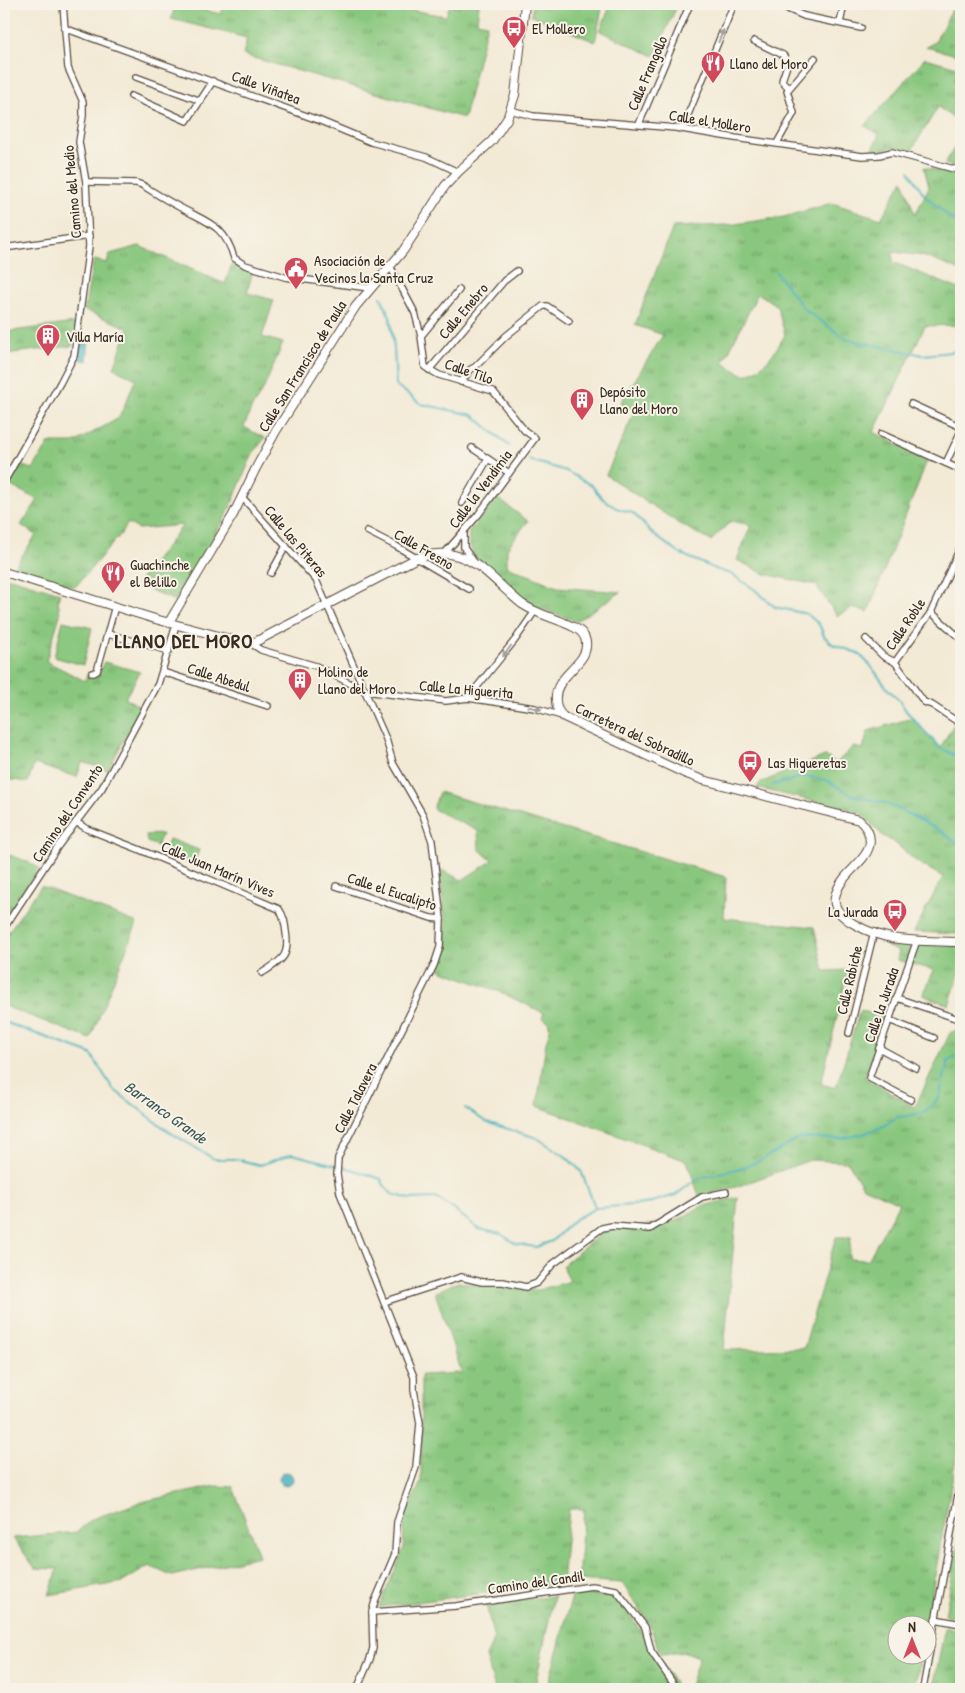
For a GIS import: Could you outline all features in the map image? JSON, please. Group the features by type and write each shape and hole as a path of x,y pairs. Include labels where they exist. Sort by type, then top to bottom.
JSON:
{"main road":[{"name":"Calle San Francisco de Paula","path":"172,623 276,432 356,306 404,251 434,201 458,172 492,141 501,129 515,95 524,4"},
{"name":"Carretera del Sobradillo","path":"250,643 417,558 444,554 458,556 477,565 522,604 575,628 584,637 586,647 583,655 556,688 556,705 560,714 684,773 703,780 859,820 869,834 869,849 839,886 834,901 838,913 845,920 893,938 961,942"},
{"path":"4,572 172,623 250,643"}],"street":[{"name":"Camino del Medio","path":"4,482 74,356 89,236 86,182 79,142 83,102 68,68 63,4"},
{"name":"Calle Frangollo","path":"639,124 690,4"},
{"path":"682,129 734,4"},
{"path":"776,4 804,16 861,28"},
{"path":"840,23 844,4"},
{"name":"Calle Viñatea","path":"64,28 336,126 371,142 426,157 458,172"},
{"path":"754,41 786,58 787,65 782,81 789,88"},
{"path":"777,143 794,114 787,96 789,88 815,58"},
{"path":"136,77 201,101"},
{"path":"131,96 187,121 213,81"},
{"name":"Calle el Mollero","path":"510,110 532,116 682,129 862,156 892,152 961,170"},
{"path":"86,182 136,183 142,185 182,209 210,222 226,240 234,258 245,265 285,277 370,288"},
{"path":"4,248 89,236"},
{"name":"Calle Tilo","path":"390,266 413,308 421,336 425,367 439,375 493,391 525,431 535,438"},
{"name":"Calle Enebro","path":"429,370 504,282 517,272"},
{"path":"421,336 459,290"},
{"path":"461,382 471,369 476,367 506,336 543,306 547,306 569,321"},
{"path":"911,404 961,429 946,463"},
{"path":"881,434 961,470"},
{"name":"Calle la Vendimia","path":"444,554 464,533 535,438"},
{"path":"472,448 509,473"},
{"path":"462,503 488,459"},
{"name":"Calle las Piteras","path":"242,497 316,580 326,604"},
{"name":"Calle Fresno","path":"367,531 469,589"},
{"path":"464,533 464,548 477,565"},
{"path":"271,573 286,546"},
{"name":"Calle Roble","path":"895,662 931,612 961,546"},
{"name":"Calle Talavera","path":"326,604 386,739 393,763 423,815 432,841 441,919 440,947 434,965 338,1158 337,1166 340,1193 414,1377 414,1390 420,1422 416,1467 397,1522 395,1554 384,1576 372,1612"},
{"path":"92,673 94,674 97,671 115,606"},
{"path":"468,698 515,640 535,611"},
{"path":"931,612 961,639"},
{"name":"Camino del Convento","path":"4,928 76,822 102,788 158,684 169,651 172,623"},
{"path":"108,634 169,651"},
{"path":"866,639 883,656 895,662 924,702 932,705 961,724"},
{"name":"Calle La Higuerita","path":"250,643 261,650 316,666 365,691 446,701 468,698 535,708 564,717"},
{"name":"Calle Abedul","path":"163,672 268,706"},
{"name":"Calle Juan Marín Vives","path":"76,822 87,829 146,852 278,909 284,916 288,946 286,954 262,973"},
{"name":"Calle el Eucalipto","path":"336,886 431,918 441,919"},
{"name":"Calle Rabiche","path":"849,1033 874,932"},
{"name":"Calle la Jurada","path":"912,1100 869,1078 917,940"},
{"path":"897,998 961,1020"},
{"path":"889,1020 934,1038"},
{"path":"879,1048 916,1068"},
{"path":"384,1302 461,1277 482,1282 503,1282 526,1287 537,1283 553,1264 602,1228 612,1226 650,1229 702,1197 726,1192"},
{"path":"937,1616 959,1508 961,1478"},
{"name":"Camino del Candil","path":"372,1612 456,1606 592,1586 616,1590 645,1627 651,1651 677,1689"},
{"path":"357,1689 373,1648 372,1612"},
{"path":"938,1619 961,1624"},
{"path":"923,1689 927,1666"}],"green space":[{"path":"176,4 221,14 224,4 411,4 410,10 446,16 450,4 479,4 477,22 487,24 464,118 243,55 247,38 171,19"},
{"path":"533,4 603,4 595,42 531,15"},
{"path":"611,4 678,4 654,56 600,31"},
{"path":"955,4 961,4 961,56 926,47 935,42"},
{"path":"925,58 961,68 954,80 961,83 961,124 938,107 910,153 893,147 872,151 879,134 865,126"},
{"path":"961,135 961,168 945,164"},
{"path":"924,167 961,176 961,271 923,256 893,252 893,262 961,290 961,325 925,326 874,432 927,461 868,612 852,608 837,616 816,585 765,574 737,560 751,525 731,521 711,541 680,524 606,475 635,411 620,404 663,335 635,325 673,227 728,225 784,217 832,203 881,219 903,180 915,215 929,187","holes":["758,293 777,306 785,335 768,360 751,373 744,375 723,363"]},
{"path":"139,246 225,284 232,264 253,270 247,293 274,300 262,337 283,343 263,390 252,407 244,427 265,438 253,453 227,515 175,601 137,584 183,525 138,529 128,523 75,587 12,571 36,535 21,525 38,500 9,485 19,465 33,469 49,443 74,443 119,418 136,379 114,368 128,328 84,310 94,260 107,263 110,254"},
{"path":"75,323 72,346 4,354 4,332"},
{"path":"497,498 528,521 507,548 507,566 557,587 621,592 576,621 536,607 496,577 474,555 469,544 469,532"},
{"path":"4,576 60,593 58,599 60,615 46,661 85,681 87,674 98,677 104,662 140,672 125,698 141,707 108,770 82,762 77,777 34,764 28,782 4,779"},
{"path":"63,621 92,628 83,665 54,657"},
{"path":"912,718 940,748 954,724 961,729 961,934 914,932 943,877 917,862 895,843 883,836 860,812 757,788 760,783 825,756 836,763 853,747 863,749 868,731"},
{"path":"439,792 726,877 724,918 814,927 824,971 848,970 821,1084 836,1088 860,1010 885,1018 865,1078 915,1107 950,1033 961,1028 961,1431 928,1616 888,1616 888,1666 919,1666 915,1689 689,1689 699,1657 686,1652 660,1654 650,1625 622,1583 578,1580 584,1509 569,1509 562,1583 379,1607 404,1548 403,1520 421,1482 421,1375 462,1373 435,1292 458,1282 507,1289 538,1290 570,1281 562,1266 602,1232 676,1221 700,1207 738,1197 724,1350 804,1348 836,1237 851,1237 849,1259 868,1260 899,1203 863,1187 848,1162 810,1160 736,1187 699,1196 687,1161 537,1106 546,1042 550,1030 548,1021 542,1018 544,1013 498,991 440,970 446,924 439,869 462,880 492,861 479,849 478,831 433,809"},
{"path":"162,834 157,846 147,842 146,835"},
{"path":"169,839 199,850 193,865 164,854"},
{"path":"4,853 39,868 4,920"},
{"path":"41,886 137,923 90,1039 4,1006 4,938"},
{"path":"889,943 961,946 961,968 949,1005 923,995 934,970 897,960 899,951 887,947"},
{"path":"216,1486 233,1487 259,1556 172,1576 149,1566 123,1582 49,1595 58,1569 35,1568 13,1538 77,1532 92,1519 141,1502"},
{"path":"961,1529 961,1618 945,1615"},
{"path":"573,1593 616,1597 639,1628 678,1689 547,1689"},
{"path":"554,1596 535,1686 545,1689 495,1689 486,1656 494,1639 486,1604"},
{"path":"945,1627 961,1630 961,1689 933,1689"}],"water":[{"path":"80,338 89,340 87,361 78,359"},
{"path":"283,1472 289,1472 293,1479 289,1486 283,1486 279,1482 279,1476"}],"waterway":[{"path":"909,171 925,196 961,226"},
{"path":"776,272 804,309 846,339 923,355 961,351"},
{"path":"381,297 390,317 396,385 421,404 473,415 509,446"},
{"path":"529,460 566,471 591,485 603,499 616,508 633,513 654,535 679,553 731,574 754,589 775,607 807,614 819,624 824,636 832,644 858,653 870,665 907,712 940,748 961,758"},
{"path":"773,785 805,776 826,780 852,795 884,803 901,810 942,832 961,846"},
{"name":"Barranco Grande","path":"4,1022 91,1054 113,1089 168,1131 214,1159 236,1159 260,1165 292,1154 351,1169 381,1179 392,1194 410,1199 436,1198 479,1229 501,1234 516,1244 536,1247 552,1241 575,1219 596,1208 645,1204 676,1195 696,1179 760,1161 796,1140 803,1138 839,1139 863,1134 884,1126 897,1117 922,1113 939,1098 948,1061 961,1054"},
{"path":"465,1108 486,1122 537,1138 565,1156 581,1171 595,1207"}],"place":[{"name":"El Mollero","path":"514,49"},
{"name":"Llano del Moro","path":"713,84"},
{"name":"Asociación de Vecinos la Santa Cruz","path":"296,290"},
{"name":"Villa María","path":"48,357"},
{"name":"Depósito Llano del Moro","path":"582,421"},
{"name":"Guachinche el Belillo","path":"113,594"},
{"name":"Molino de Llano del Moro","path":"300,701"},
{"name":"Las Higueretas","path":"750,783"},
{"name":"La Jurada","path":"895,932"}],"district":[{"name":"LLANO DEL MORO","path":"184,640"}]}
